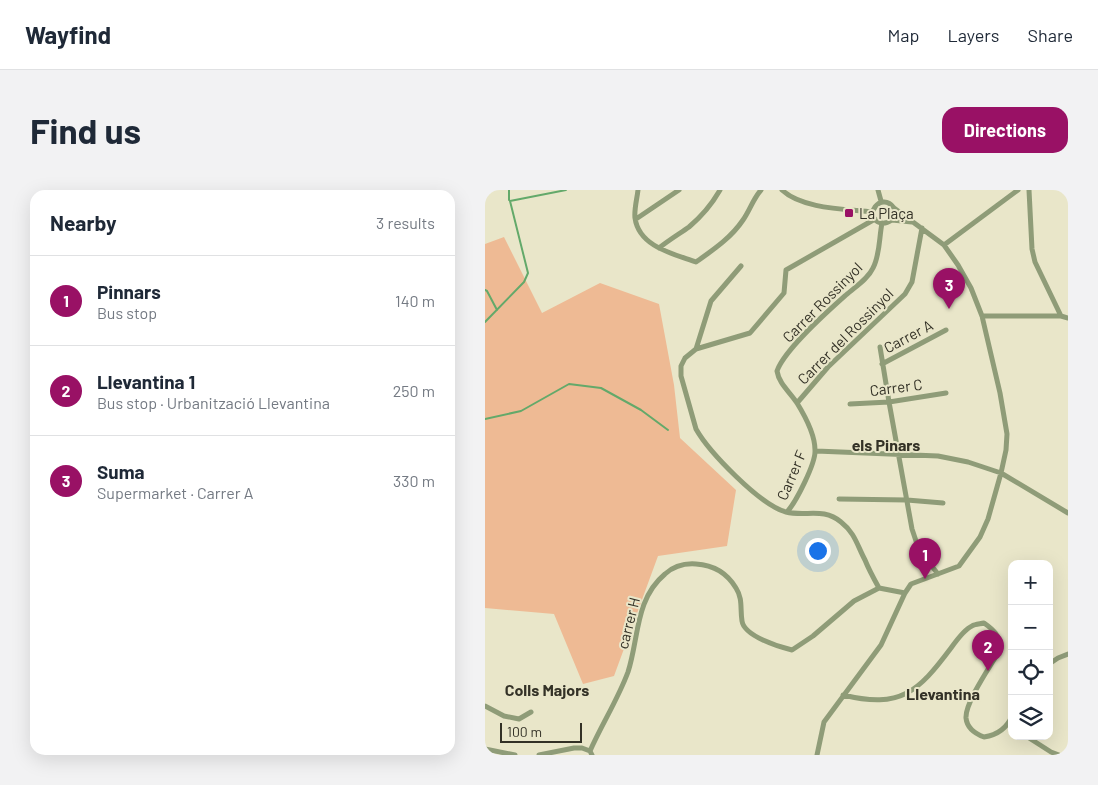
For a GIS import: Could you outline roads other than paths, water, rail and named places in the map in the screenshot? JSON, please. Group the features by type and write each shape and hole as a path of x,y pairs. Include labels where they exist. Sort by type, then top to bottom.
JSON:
{"street":[{"path":"639,190 635,219 641,233 651,244 696,262 730,237 744,219 761,190"},
{"path":"635,219 679,190"},
{"path":"659,248 706,212 720,190"},
{"path":"782,190 810,204 872,212"},
{"path":"878,190 881,201"},
{"path":"944,246 1017,190"},
{"path":"1029,190 1032,249 1035,262 1061,316"},
{"path":"817,755 824,722 881,645 911,584 959,566 980,537 988,519 1001,473 1007,434 1000,393 982,316 965,276 944,246 889,202 881,201 875,205 872,212 875,219 881,223 893,220 912,222"},
{"path":"893,220 895,208"},
{"path":"875,219 787,270 784,293 750,333 696,349 685,358 681,366 681,376 696,429 727,468 775,508 787,512 824,513 840,521 853,534 879,588 905,593"},
{"name":"Carrer Rossinyol","path":"778,367 784,358 831,308 870,274 877,257 881,223"},
{"name":"Carrer del Rossinyol","path":"797,403 828,368 905,294 913,282 922,228"},
{"path":"696,349 711,301 741,266"},
{"path":"982,316 1061,316 1068,318"},
{"name":"Carrer A","path":"882,364 946,330"},
{"path":"880,347 912,529 919,550 938,574"},
{"name":"Carrer F","path":"778,367 778,376 797,403 811,430 816,451 793,506 787,512"},
{"name":"Carrer C","path":"850,404 889,402 946,393"},
{"path":"816,451 945,457 1001,473 1068,513"},
{"path":"839,499 907,500 943,503"},
{"name":"carrer H","path":"591,753 628,672 645,599 657,580 675,566 692,563 704,564 725,574 736,587 741,598 742,621 746,630 779,648 792,650 813,636 854,600 879,588"},
{"path":"843,695 873,700 909,693 921,685 954,643 972,626 984,623 994,629 1001,648 967,706 966,720 971,729 984,737 993,736 1008,725"},
{"path":"1053,661 1068,654"},
{"path":"485,706 504,716 519,719 531,712"},
{"path":"1032,740 1059,755"},
{"path":"539,755 574,748 582,748 591,753"},
{"path":"485,749 515,755"}],"waterway":[{"path":"509,190 509,200"},
{"path":"485,322 524,282 528,273 510,201 566,190"},
{"path":"485,290 497,310"},
{"path":"485,419 521,411 569,384 601,388 641,410 668,430"}],"place":[{"name":"La Plaça","path":"849,213"},
{"name":"Suma","path":"949,309"},
{"name":"Pinnars","path":"925,579"},
{"name":"Llevantina 1","path":"988,671"}],"district":[{"name":"els Pinars","path":"886,444"},
{"name":"Colls Majors","path":"547,689"},
{"name":"Llevantina","path":"943,693"}]}
